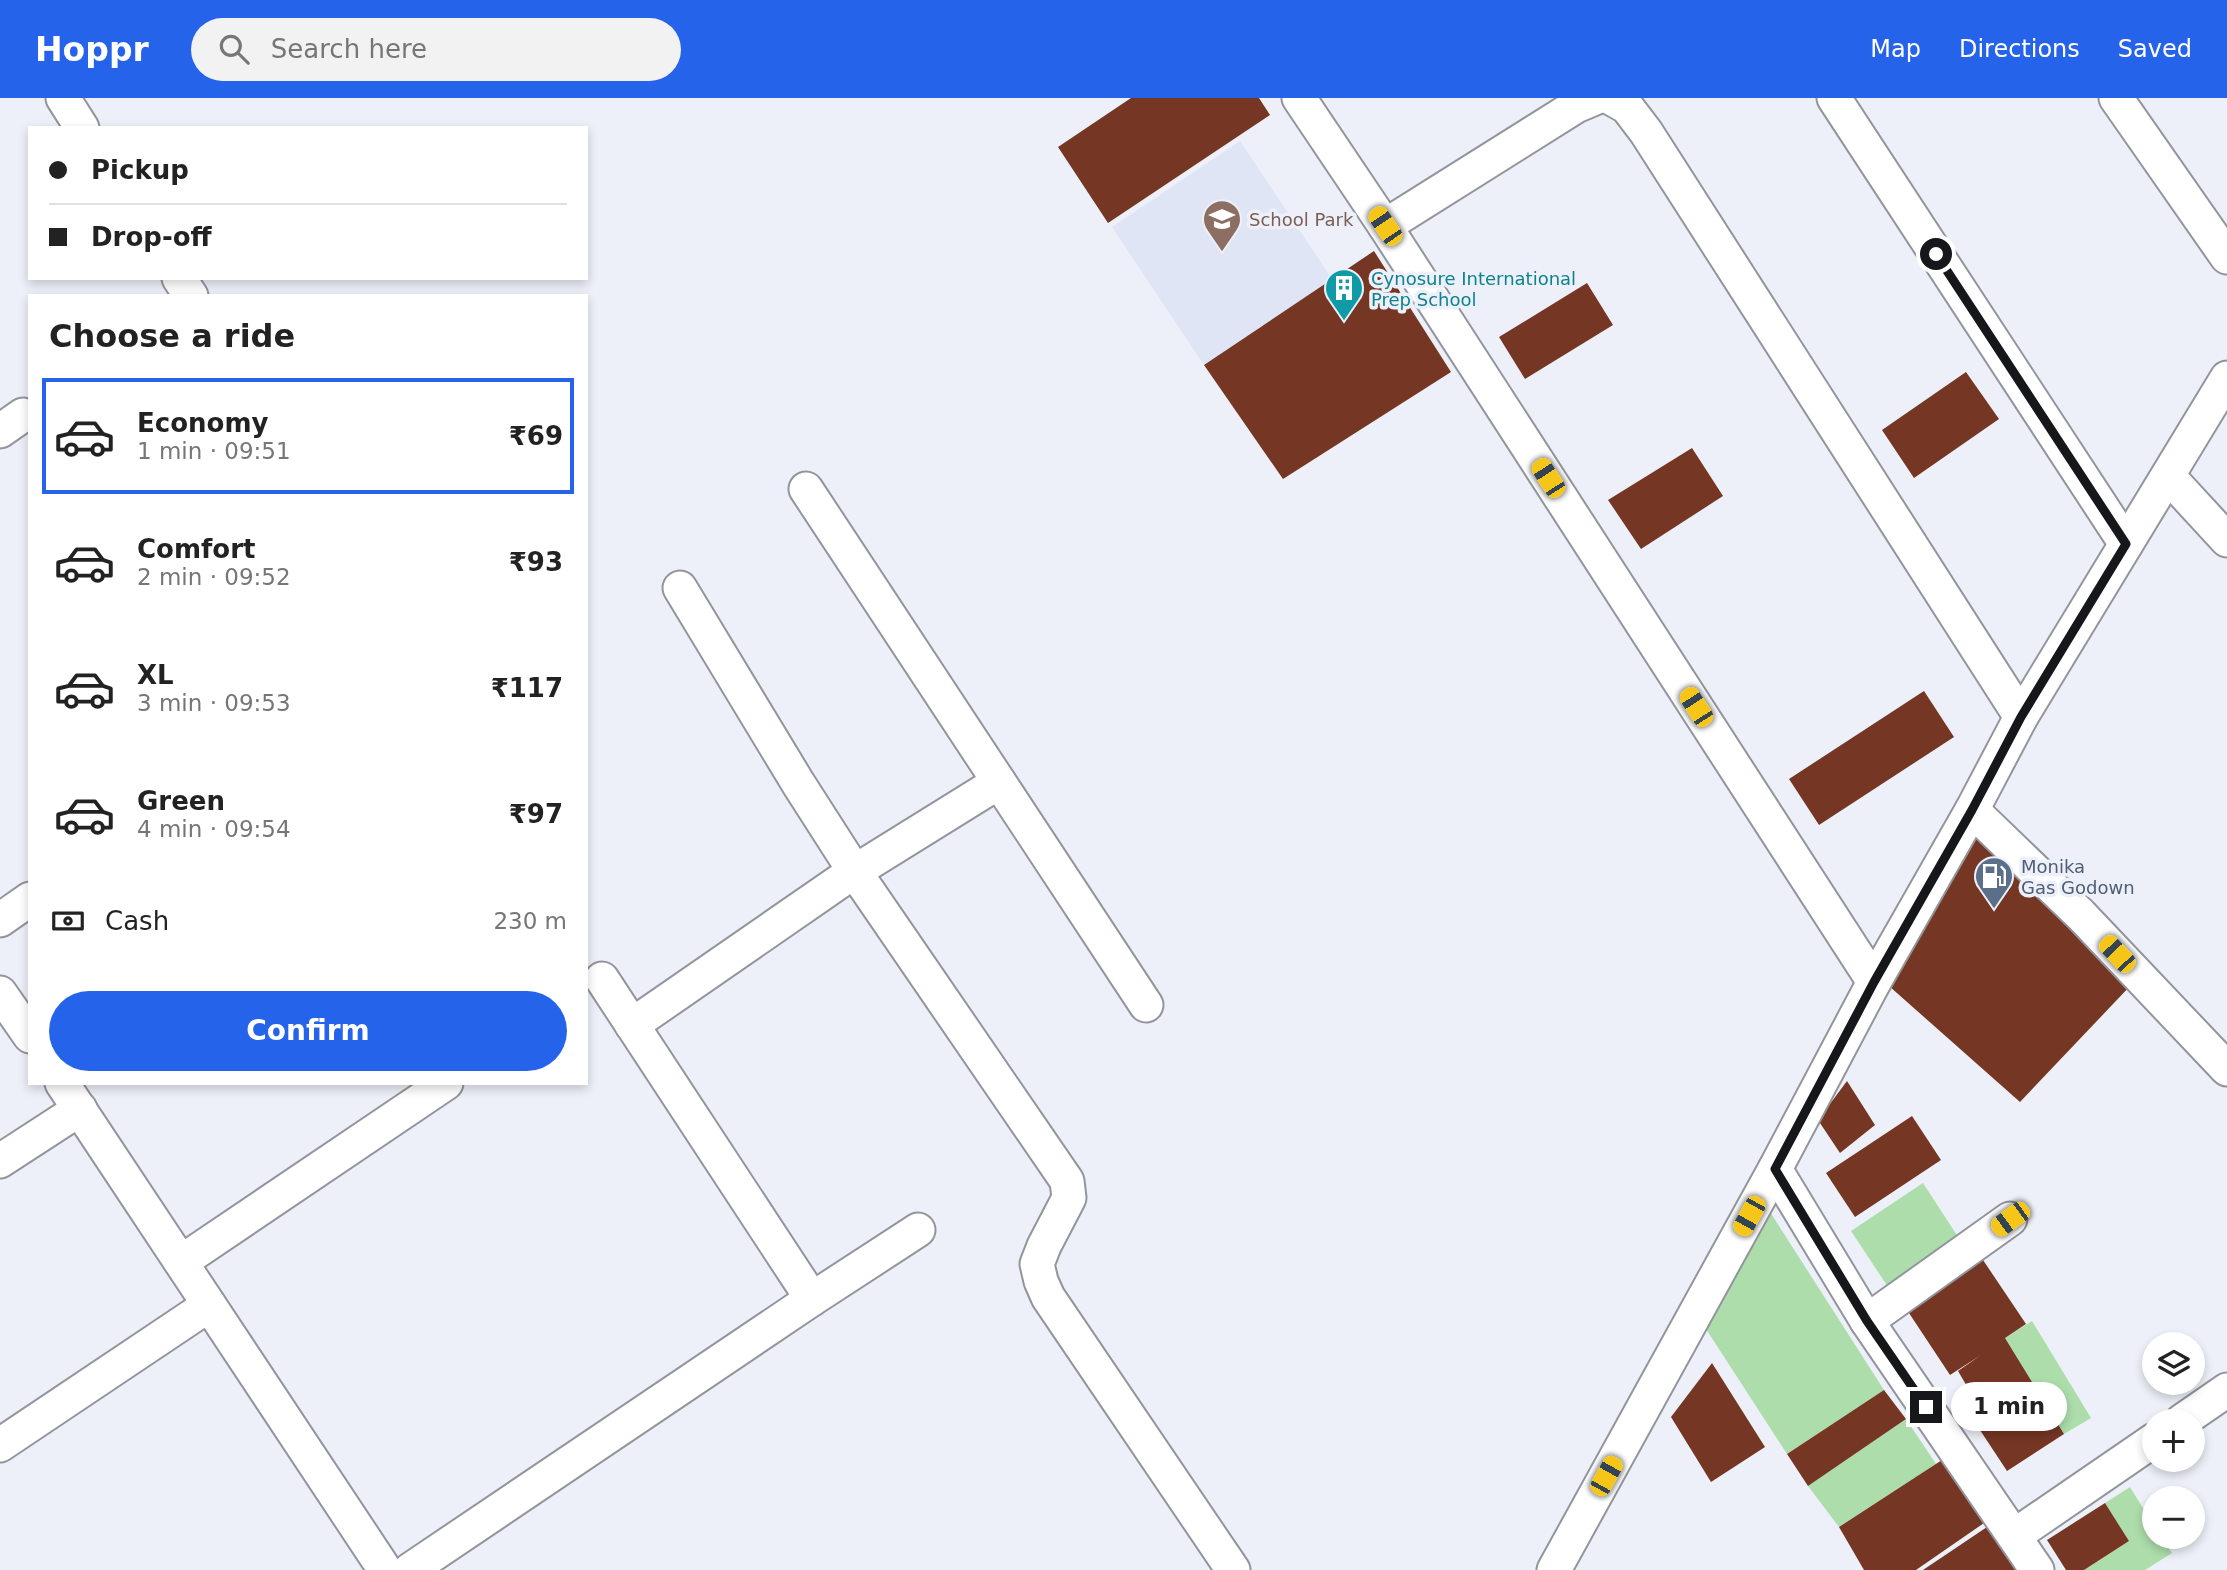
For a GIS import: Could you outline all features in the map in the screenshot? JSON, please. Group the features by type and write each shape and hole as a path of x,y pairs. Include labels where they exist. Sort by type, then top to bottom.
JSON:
{"street":[{"path":"63,98 81,126"},
{"path":"1299,98 1385,226 1874,982"},
{"path":"1385,226 1576,106 1595,98"},
{"path":"1611,98 1627,107 1646,132 2021,717"},
{"path":"1833,98 2126,544"},
{"path":"2116,98 2227,257"},
{"path":"1554,1570 2021,717 2227,378"},
{"path":"2168,476 2227,540"},
{"path":"806,489 1146,1005"},
{"path":"680,589 855,872 1068,1181 1069,1198 1037,1264 1041,1281 1048,1297 1233,1570"},
{"path":"632,1025 855,872 999,782"},
{"path":"1972,810 2081,915 2227,1069"},
{"path":"0,920 28,900"},
{"path":"591,975 632,1025 812,1299"},
{"path":"0,993 28,1033"},
{"path":"181,1262 443,1085"},
{"path":"0,1161 71,1096 385,1570"},
{"path":"1775,1169 1867,1321 2037,1570"},
{"path":"1867,1321 2010,1219"},
{"path":"410,1570 918,1230"},
{"path":"0,1445 209,1305"},
{"path":"2199,1409 2227,1390"},
{"path":"2014,1536 2142,1448"}],"shaded area":[{"name":"School Park","path":"1240,141 1332,279 1204,365 1112,227"}],"green space":[{"path":"1923,1183 1960,1240 1888,1287 1851,1231"},
{"path":"1770,1212 1884,1390 1787,1454 1706,1329"},
{"path":"2032,1321 2091,1418 2064,1434 2005,1338"},
{"path":"1906,1419 1936,1464 1839,1527 1808,1486"},
{"path":"2130,1487 2142,1506 2142,1549 2169,1549 2172,1553 2145,1570 2084,1570 2129,1541 2105,1503"}],"building":[{"path":"1131,98 1259,98 1270,115 1108,223 1058,147"},
{"name":"Cynosure International Prep School","path":"1374,251 1451,372 1283,479 1204,365"},
{"path":"1587,283 1613,325 1525,379 1499,337"},
{"path":"1966,372 1999,419 1914,478 1882,430"},
{"path":"1692,448 1723,496 1641,549 1608,500"},
{"path":"1924,691 1954,737 1819,825 1789,779"},
{"name":"Monika Gas Godown","path":"1976,836 2132,984 2020,1102 1889,986"},
{"path":"1847,1081 1875,1125 1840,1153 1818,1120"},
{"path":"1912,1116 1941,1160 1855,1217 1826,1173"},
{"path":"1983,1260 2026,1324 2005,1338 2064,1434 2007,1471 1976,1424 1985,1417 1958,1371 1981,1355 1950,1375 1907,1310"},
{"path":"1712,1363 1765,1447 1711,1482 1671,1417"},
{"path":"1884,1390 1906,1419 1808,1486 1787,1454"},
{"path":"1942,1460 1984,1523 1916,1570 1864,1570 1839,1527"},
{"path":"2105,1503 2129,1541 2084,1570 2066,1570 2047,1540"},
{"path":"1990,1525 2020,1570 1923,1570"}],"place":[{"name":"School Park","path":"1222,253"},
{"name":"Cynosure International Prep School","path":"1344,322"},
{"name":"Monika Gas Godown","path":"1994,910"}],"route":[{"path":"1926,1407 1867,1321 1775,1169 1874,982 1972,810 2021,717 2126,544 1936,254"}]}
